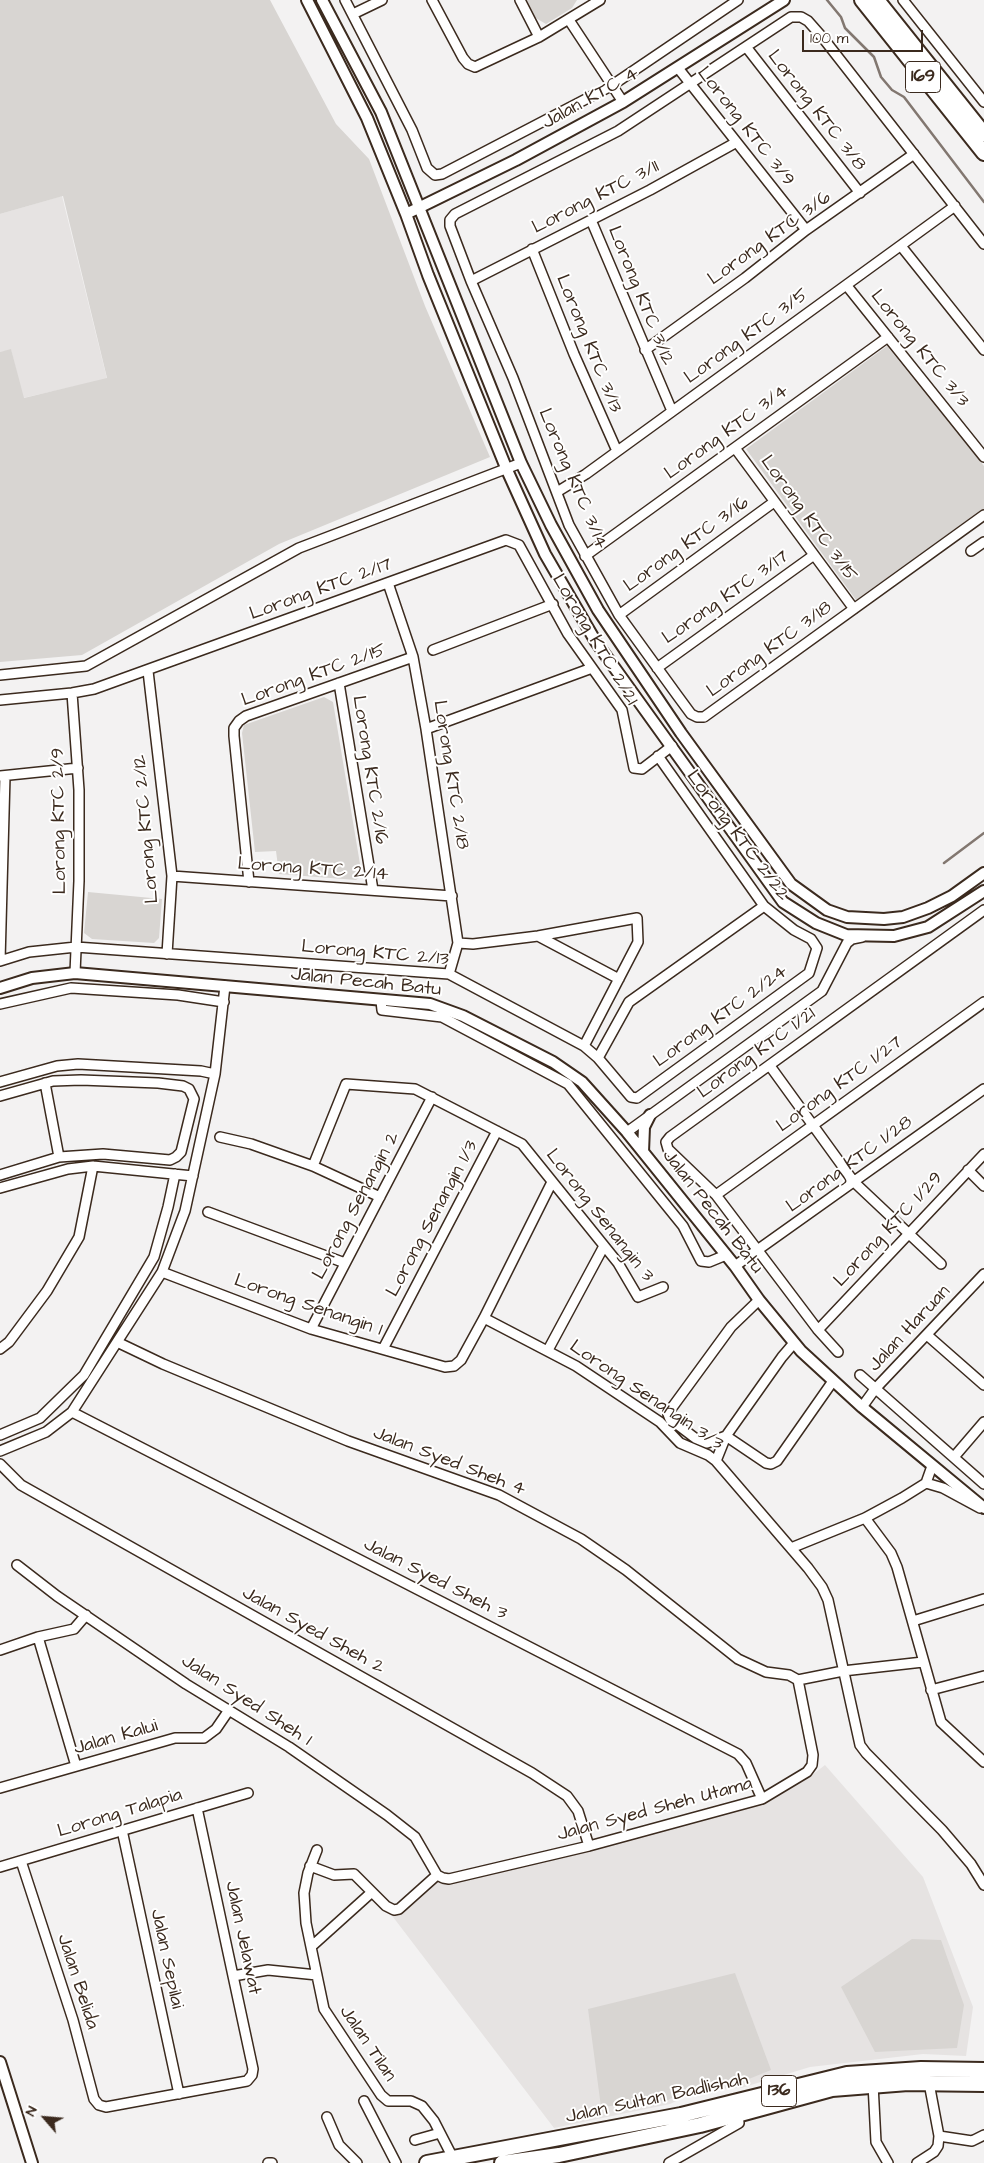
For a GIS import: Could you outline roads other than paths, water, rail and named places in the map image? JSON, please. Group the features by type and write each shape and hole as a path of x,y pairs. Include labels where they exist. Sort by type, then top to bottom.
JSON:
{"main road":[{"name":"169","path":"862,0 984,153"},
{"name":"169","path":"877,0 984,134"},
{"name":"Jalan Sultan Badlishah","path":"502,2163 847,2074 880,2070 984,2070"},
{"name":"Jalan Sultan Badlishah","path":"427,2163 599,2139 738,2116 832,2089 873,2084 984,2084"}],"street":[{"path":"306,0 368,118 428,275 507,470 545,554 581,618 783,902 816,923 846,935 894,936 928,927 984,891"},
{"path":"322,0 381,112 521,463 551,525 598,610 681,733 791,884 828,910 847,917 884,920 903,917 928,908 952,896 984,873"},
{"path":"350,7 362,10 382,0"},
{"path":"432,0 463,58 468,64 475,67 539,37 569,20 595,1"},
{"path":"520,0 539,37"},
{"path":"350,7 412,130 430,173 442,174 611,86 738,0"},
{"name":"Jalan KTC 4","path":"406,214 516,160 623,102 784,0"},
{"path":"903,0 984,102"},
{"path":"690,85 792,18 800,16 808,21 984,244"},
{"path":"569,20 623,102"},
{"name":"Lorong KTC 3/8","path":"747,48 860,193"},
{"name":"Lorong KTC 3/9","path":"678,68 735,143 806,230"},
{"name":"Lorong KTC 3/14","path":"690,85 618,130 455,214 450,220 450,226 471,281 513,378 569,525 585,556 619,615 657,668 692,714 698,718 704,717"},
{"name":"Lorong KTC 3/11","path":"471,281 650,190 735,143"},
{"name":"Lorong KTC 3/6","path":"645,350 745,278 806,230 914,154"},
{"name":"Lorong KTC 3/5","path":"557,492 847,286 955,206"},
{"name":"Lorong KTC 3/12","path":"591,220 672,411"},
{"path":"901,246 984,350"},
{"name":"Lorong KTC 3/13","path":"532,249 574,354 617,451"},
{"name":"Lorong KTC 3/3","path":"847,286 984,457"},
{"name":"Lorong KTC 3/4","path":"585,556 888,337"},
{"name":"Lorong KTC 3/15","path":"736,448 854,609"},
{"path":"0,675 86,666 300,548 507,470 521,463"},
{"name":"Lorong KTC 3/16","path":"619,615 774,502"},
{"path":"854,609 984,515"},
{"name":"Lorong KTC 2/17","path":"0,700 94,689 506,540"},
{"name":"Lorong KTC 2/21","path":"506,540 519,545 568,634 622,710 634,768 642,769 658,756"},
{"path":"971,551 983,545"},
{"name":"Lorong KTC 3/17","path":"657,668 814,556"},
{"name":"Lorong KTC 2/18","path":"388,583 413,658 426,729 458,944 449,974"},
{"path":"433,650 553,604"},
{"name":"Lorong KTC 3/18","path":"704,717 854,609"},
{"name":"Lorong KTC 2/15","path":"249,882 234,728 246,716 413,658"},
{"path":"426,729 592,668"},
{"name":"Lorong KTC 2/12","path":"148,671 172,876 167,954"},
{"name":"Lorong KTC 2/16","path":"339,684 373,890"},
{"name":"Lorong KTC 2/9","path":"72,693 78,768 79,872 75,972"},
{"path":"658,756 672,746"},
{"name":"Lorong KTC 2/22","path":"658,756 764,906 794,930 811,939 817,948"},
{"path":"78,768 2,776 0,961 29,952 76,948 167,954"},
{"name":"Lorong KTC 2/14","path":"172,876 452,896"},
{"path":"598,1058 629,1002 764,906"},
{"name":"Lorong KTC 1/21","path":"838,1352 818,1330 716,1195 668,1148 666,1142 670,1137 984,910"},
{"path":"458,944 538,936 637,918 638,942 584,1046"},
{"path":"834,930 839,936 841,951"},
{"path":"538,936 620,979"},
{"path":"627,1132 822,991 841,951 852,939 865,936"},
{"name":"Lorong KTC 2/24","path":"631,1097 638,1098 809,973 817,948"},
{"name":"Lorong KTC 2/13","path":"167,954 449,974 584,1046 598,1058 631,1097"},
{"name":"Jalan Pecah Batu","path":"0,988 32,978 75,972 430,1004 444,1007 553,1062 582,1082 627,1132 735,1266 794,1344 862,1407 984,1509"},
{"path":"0,1451 46,1432 72,1412 162,1272 185,1211 193,1176 215,1074 225,986"},
{"path":"0,1004 71,988 178,995 224,1002"},
{"path":"381,1001 382,1010 431,1014 442,1017 568,1084 683,1226 701,1261 709,1262 726,1255"},
{"name":"Lorong KTC 1/27","path":"716,1195 984,1002"},
{"path":"0,1082 57,1066 78,1064 201,1071 215,1074"},
{"path":"770,1066 854,1182 941,1264"},
{"path":"158,1070 158,1083"},
{"path":"0,1096 46,1083 81,1080 158,1083 183,1086 189,1089 194,1099 181,1152 170,1160 103,1154 59,1157 0,1174"},
{"path":"46,1083 59,1157"},
{"name":"Lorong Senangin 3","path":"313,1166 346,1084 415,1089 522,1144 618,1263 638,1297 663,1287"},
{"name":"Lorong KTC 1/28","path":"735,1266 984,1089"},
{"name":"Lorong Senangin 2","path":"311,1329 432,1097"},
{"path":"643,1152 644,1127 650,1115"},
{"name":"Lorong Senangin 1/3","path":"383,1349 497,1131"},
{"path":"220,1137 251,1144 313,1166 380,1197"},
{"name":"Lorong KTC 1/29","path":"818,1330 984,1154"},
{"path":"144,1157 144,1171"},
{"path":"0,1188 68,1169 93,1166 193,1176"},
{"path":"0,1350 9,1342 47,1291 79,1237 93,1166"},
{"path":"968,1170 984,1186"},
{"path":"0,1436 40,1418 84,1375 154,1257 175,1174"},
{"path":"484,1318 552,1182"},
{"path":"208,1212 345,1263"},
{"path":"548,1350 604,1246"},
{"name":"Lorong Senangin 1","path":"162,1272 311,1329 445,1367 454,1366 461,1360 484,1318"},
{"name":"Jalan Haruan","path":"862,1407 875,1389 984,1274"},
{"path":"976,1282 984,1288"},
{"name":"Jalan Pecah Batu","path":"726,1436 707,1443 695,1438 670,1418 668,1414 730,1327 759,1300"},
{"name":"Lorong Senangin 3/3","path":"484,1318 576,1366 660,1422 680,1443 708,1455 716,1461 808,1568 828,1600 860,1744 866,1753 942,1830 971,1864 984,1885"},
{"path":"927,1335 984,1385"},
{"name":"Jalan Syed Sheh 4","path":"117,1342 163,1364 348,1441 499,1495 581,1539 626,1570 738,1659 766,1672 789,1675 798,1680"},
{"path":"716,1461 726,1436 782,1357 794,1344"},
{"path":"860,1375 984,1484"},
{"path":"726,1436 766,1463 777,1461 833,1381"},
{"name":"Jalan Syed Sheh 3","path":"72,1412 738,1754 746,1763 762,1799"},
{"path":"954,1457 984,1422"},
{"name":"Jalan Syed Sheh 2","path":"0,1464 10,1477 29,1490 532,1773 567,1796 578,1811 589,1846"},
{"path":"791,1548 865,1518 926,1483 932,1466"},
{"path":"926,1483 943,1488 984,1509"},
{"path":"865,1518 895,1561 941,1722 984,1762"},
{"name":"Jalan Syed Sheh 1","path":"17,1565 86,1615 229,1710 289,1747 387,1815 415,1837 440,1876"},
{"path":"913,1621 984,1599"},
{"path":"0,1650 38,1637 74,1629 86,1615"},
{"path":"38,1637 76,1766"},
{"path":"798,1680 844,1671 923,1662"},
{"path":"931,1690 984,1676"},
{"name":"Jalan Syed Sheh Utama","path":"440,1876 449,1879 589,1846 762,1799 807,1772 812,1764 813,1755 798,1680"},
{"name":"Jalan Kalui","path":"0,1788 176,1738 204,1738 216,1729 229,1710"},
{"name":"Lorong Talapia","path":"0,1866 248,1793"},
{"name":"Jalan Jelawat","path":"179,2094 247,2081 252,2075 253,2069 197,1808"},
{"name":"Jalan Sepilai","path":"122,1830 179,2094"},
{"name":"Jalan Tilan","path":"317,1850 310,1866 304,1893 306,1923 324,2009 381,2096 388,2101 411,2101 422,2106 440,2133 453,2158"},
{"name":"Jalan Belida","path":"21,1861 74,2020 94,2099 99,2105 106,2107 179,2094"},
{"path":"310,1866 334,1875 354,1874 386,1906 394,1910 440,1876"},
{"path":"312,1946 372,1892"},
{"path":"233,1976 268,1970 317,1975"},
{"path":"0,2062 32,2163"},
{"path":"917,2163 934,2152 938,2146 939,2136 929,2083"},
{"path":"873,2084 876,2142 888,2163"},
{"path":"364,2100 396,2163"},
{"path":"669,2163 739,2123 738,2116"},
{"path":"327,2117 339,2145 357,2163"},
{"path":"415,2140 440,2133"},
{"path":"939,2136 972,2141 984,2135"}],"waterway":[{"path":"827,0 841,17 845,28 874,57 881,77 892,90 904,97 984,202"},
{"path":"944,863 984,833"}]}
